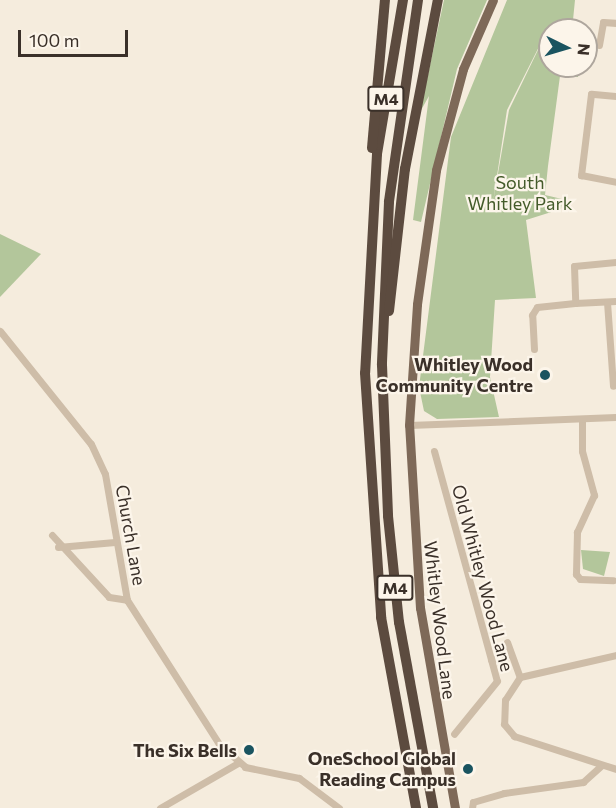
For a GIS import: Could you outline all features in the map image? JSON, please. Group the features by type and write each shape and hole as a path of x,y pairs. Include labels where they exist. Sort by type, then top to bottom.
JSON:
{"highway":[{"name":"M4","path":"385,0 372,123 373,199 365,373 372,529 394,703 416,808"},
{"name":"M4","path":"373,199 403,0"},
{"name":"M4","path":"418,0 389,202 382,365 386,492 399,622 433,808"},
{"name":"M4","path":"382,365 405,169 438,0"}],"main road":[{"name":"Whitley Wood Lane","path":"455,808 420,608 409,425 417,304 436,170 464,69 493,0"}],"street":[{"path":"599,45 603,22 616,23"},
{"path":"616,96 591,94 581,175 616,182"},
{"path":"575,303 574,266 616,262"},
{"path":"534,349 532,315 537,307 616,301"},
{"path":"607,302 613,386"},
{"name":"Church Lane","path":"0,331 92,444 104,472 127,600 170,671 238,763"},
{"path":"409,425 616,417"},
{"path":"582,419 582,451 594,495 577,532 576,573 580,579 613,580"},
{"name":"Old Whitley Wood Lane","path":"434,451 497,681 492,694 454,734"},
{"path":"52,535 58,547 109,597 127,600"},
{"path":"58,547 115,542"},
{"path":"507,642 520,677"},
{"path":"491,660 510,654"},
{"path":"616,655 520,677 505,700 504,724 514,736 616,769"},
{"path":"159,808 238,763 299,778 339,808"},
{"path":"472,806 504,793 583,782 601,766"}],"green space":[{"path":"444,0 487,0 457,69 421,222 413,220 429,96 420,112"},
{"name":"South Whitley Park","path":"507,0 575,0 573,18 538,18 538,49 507,110 493,202 509,110 538,50 538,78 560,78 545,195 562,199 561,209 526,220 536,298 495,300 490,377 499,417 437,419 424,411 419,387 451,137"},
{"path":"0,234 41,254 0,297"},
{"path":"581,550 610,552 604,576 583,569"}],"place":[{"name":"Whitley Wood Community Centre","path":"545,375"},
{"name":"The Six Bells","path":"249,750"},
{"name":"OneSchool Global Reading Campus","path":"468,769"}]}
